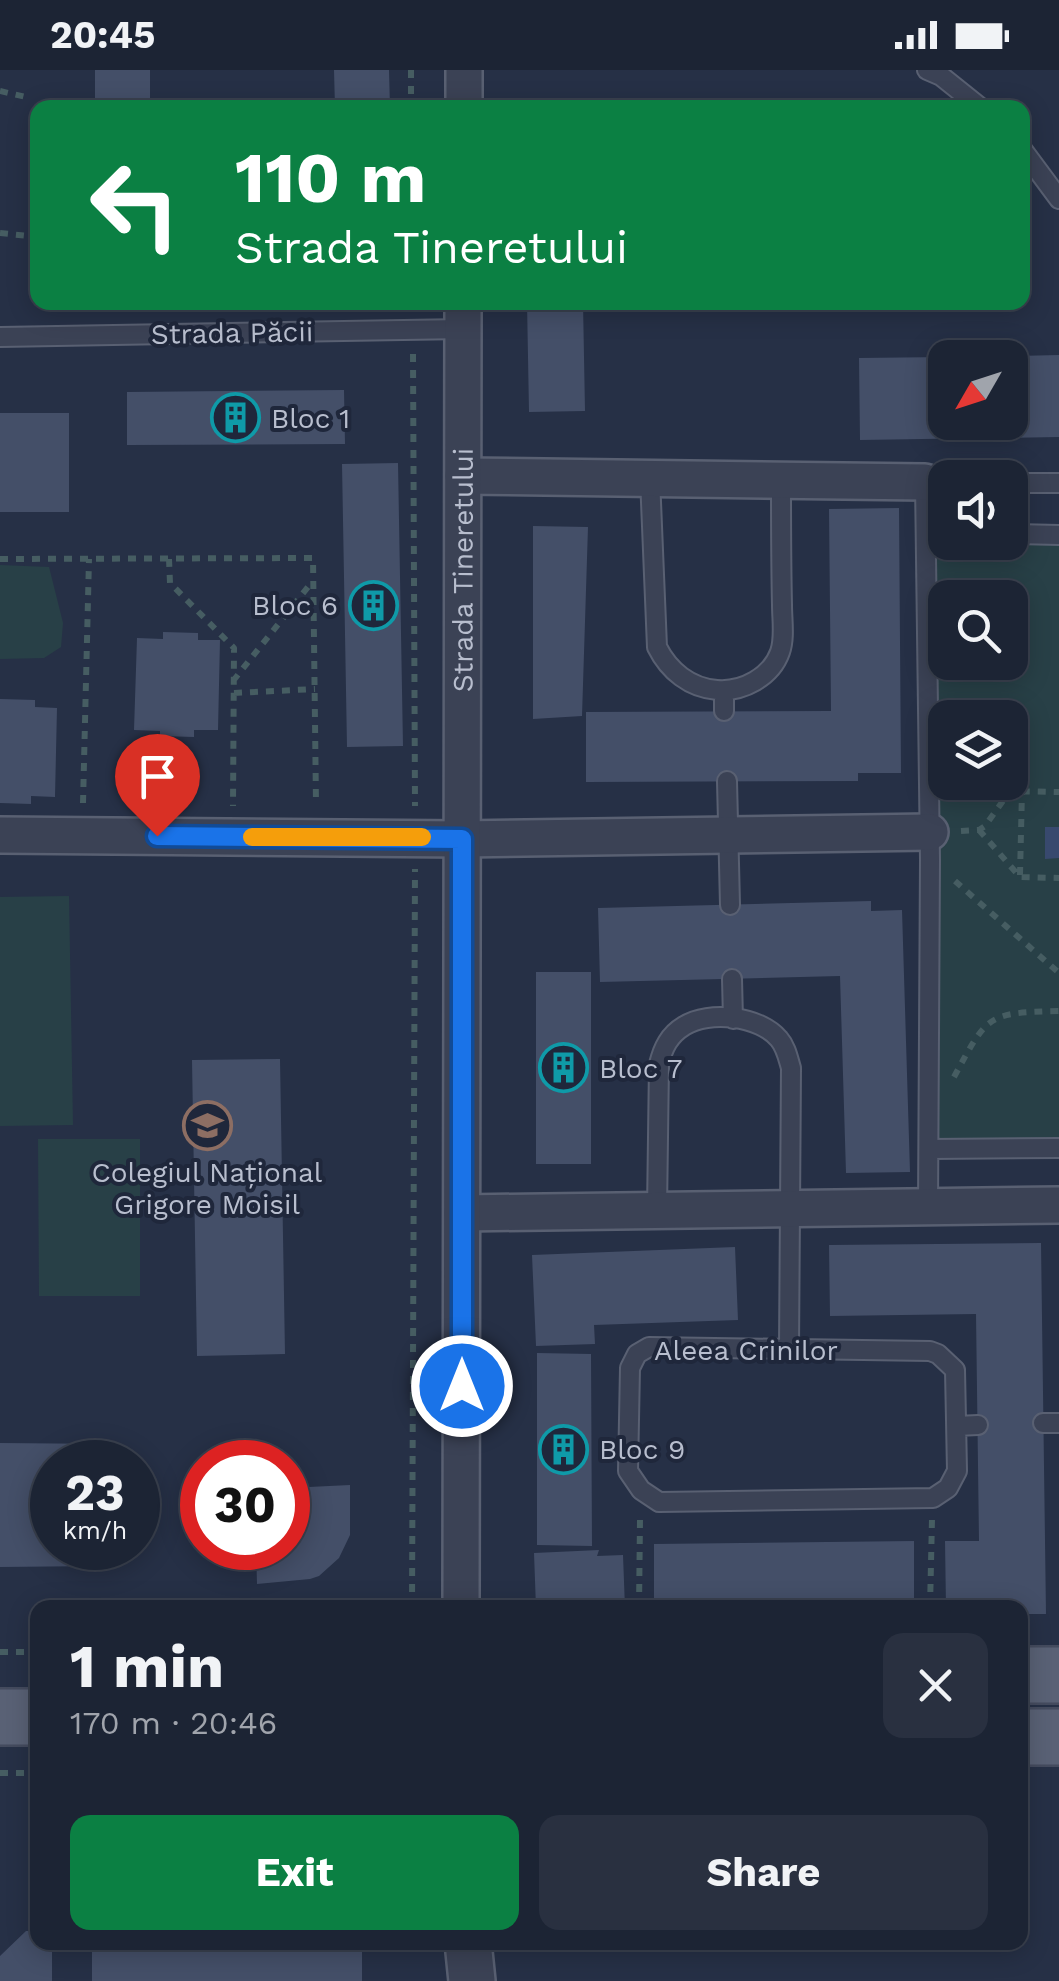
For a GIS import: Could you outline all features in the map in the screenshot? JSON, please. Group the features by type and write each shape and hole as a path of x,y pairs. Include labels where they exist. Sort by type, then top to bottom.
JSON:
{"main road":[{"path":"1028,1675 1059,1674"},
{"path":"0,1717 30,1717"},
{"path":"1028,1737 1059,1737"}],"street":[{"path":"464,70 464,100"},
{"name":"Strada Tineretului","path":"461,1600 463,316"},
{"path":"463,476 928,482"},
{"path":"0,836 462,839 728,835 930,846"},
{"path":"462,1213 1059,1205"},
{"path":"469,1950 472,1981"}],"lane":[{"path":"927,70 970,100"},
{"path":"1030,160 1059,199"},
{"name":"Strada Păcii","path":"0,338 412,330 463,316"},
{"path":"650,478 657,647 663,659 682,677 703,688 724,690 758,680 780,653 781,480"},
{"path":"1028,482 1059,483"},
{"path":"1028,534 1059,535"},
{"path":"928,1207 935,560"},
{"path":"724,690 724,712"},
{"path":"727,782 730,905"},
{"path":"732,979 734,1019"},
{"path":"657,1210 659,1064 663,1049 685,1025 703,1019 734,1019 763,1025 786,1049 791,1068 789,1348"},
{"path":"930,1149 1059,1148"},
{"name":"Aleea Crinilor","path":"646,1494 632,1481 628,1471 630,1368 637,1354 649,1347 789,1348 930,1351 954,1370 957,1471 948,1488 933,1498"},
{"path":"957,1426 978,1425"},
{"path":"646,1494 659,1502 933,1498"}],"path":[{"path":"411,70 411,100"},
{"path":"0,91 26,97"},
{"path":"0,233 29,236"},
{"path":"412,330 412,1600"},
{"path":"0,559 312,558 316,837"},
{"path":"82,836 89,559"},
{"path":"169,559 170,583 234,648 232,836"},
{"path":"234,681 313,581"},
{"path":"234,693 315,689"},
{"path":"1028,791 1059,792"},
{"path":"1001,800 991,820 979,830 930,846 1059,973"},
{"path":"1020,876 1022,800"},
{"path":"979,830 1020,876 1059,878"},
{"path":"930,1124 978,1032 988,1021 1014,1012 1059,1011"},
{"path":"638,1600 637,1529 646,1494"},
{"path":"930,1600 933,1498"},
{"path":"0,1652 30,1652"},
{"path":"0,1773 30,1773"}],"shaded area":[{"path":"927,533 928,560 1028,560 1028,539 1059,535 1059,1147 930,1149 928,800 1028,800 1028,700 928,700 928,738"},
{"path":"0,565 49,567 63,623 61,647 44,658 0,659"},
{"path":"69,896 73,1125 0,1126 0,897"},
{"path":"38,1139 140,1139 140,1296 39,1296"}],"water":[{"path":"1045,827 1059,827 1059,858 1045,859"}],"building":[{"path":"95,70 150,70 150,100 95,100"},
{"path":"334,70 389,70 390,100 335,100"},
{"path":"527,310 583,310 585,411 529,412"},
{"path":"1059,355 1059,437 1028,437 1028,356"},
{"path":"928,357 928,439 860,440 859,358"},
{"name":"Bloc 1","path":"344,390 345,444 127,445 127,392"},
{"path":"0,413 69,413 69,512 0,512"},
{"name":"Bloc 6","path":"398,463 403,746 347,747 342,464"},
{"path":"899,508 901,773 858,773 858,781 586,782 586,712 831,711 829,509"},
{"path":"533,526 588,527 582,716 533,719"},
{"path":"163,632 198,633 198,640 220,640 218,730 194,730 194,737 134,730 137,638 163,639"},
{"path":"0,699 35,700 35,707 57,708 55,797 31,796 31,804 0,803"},
{"path":"871,901 871,911 902,910 910,1172 846,1173 840,976 600,982 598,908"},
{"name":"Bloc 7","path":"536,972 591,972 591,1164 536,1164"},
{"path":"280,1059 285,1354 197,1356 192,1060"},
{"path":"1041,1243 1046,1614 1028,1614 1028,1600 946,1600 945,1541 979,1541 976,1314 830,1316 829,1245"},
{"path":"735,1247 738,1320 594,1325 595,1344 536,1346 532,1255"},
{"name":"Bloc 9","path":"537,1353 591,1354 592,1546 537,1545"},
{"path":"0,1443 30,1443 30,1567 0,1567"},
{"path":"350,1485 350,1535 339,1558 310,1579 257,1584 257,1570 310,1570 310,1487"},
{"path":"914,1541 914,1600 654,1600 654,1544"},
{"path":"599,1550 597,1556 623,1555 625,1600 536,1600 534,1553"},
{"path":"30,1931 30,1950 52,1950 52,1981 0,1981 0,1956"},
{"path":"92,1950 362,1950 362,1981 92,1981"}],"slow traffic":[{"path":"252,837 422,837"}],"place":[{"name":"Bloc 1","path":"236,418"},
{"name":"Bloc 6","path":"373,605"},
{"name":"Bloc 7","path":"564,1068"},
{"name":"Colegiul Național Grigore Moisil","path":"207,1125"},
{"name":"Bloc 9","path":"564,1449"}],"route":[{"path":"157,836 462,839 462,1386"}]}
